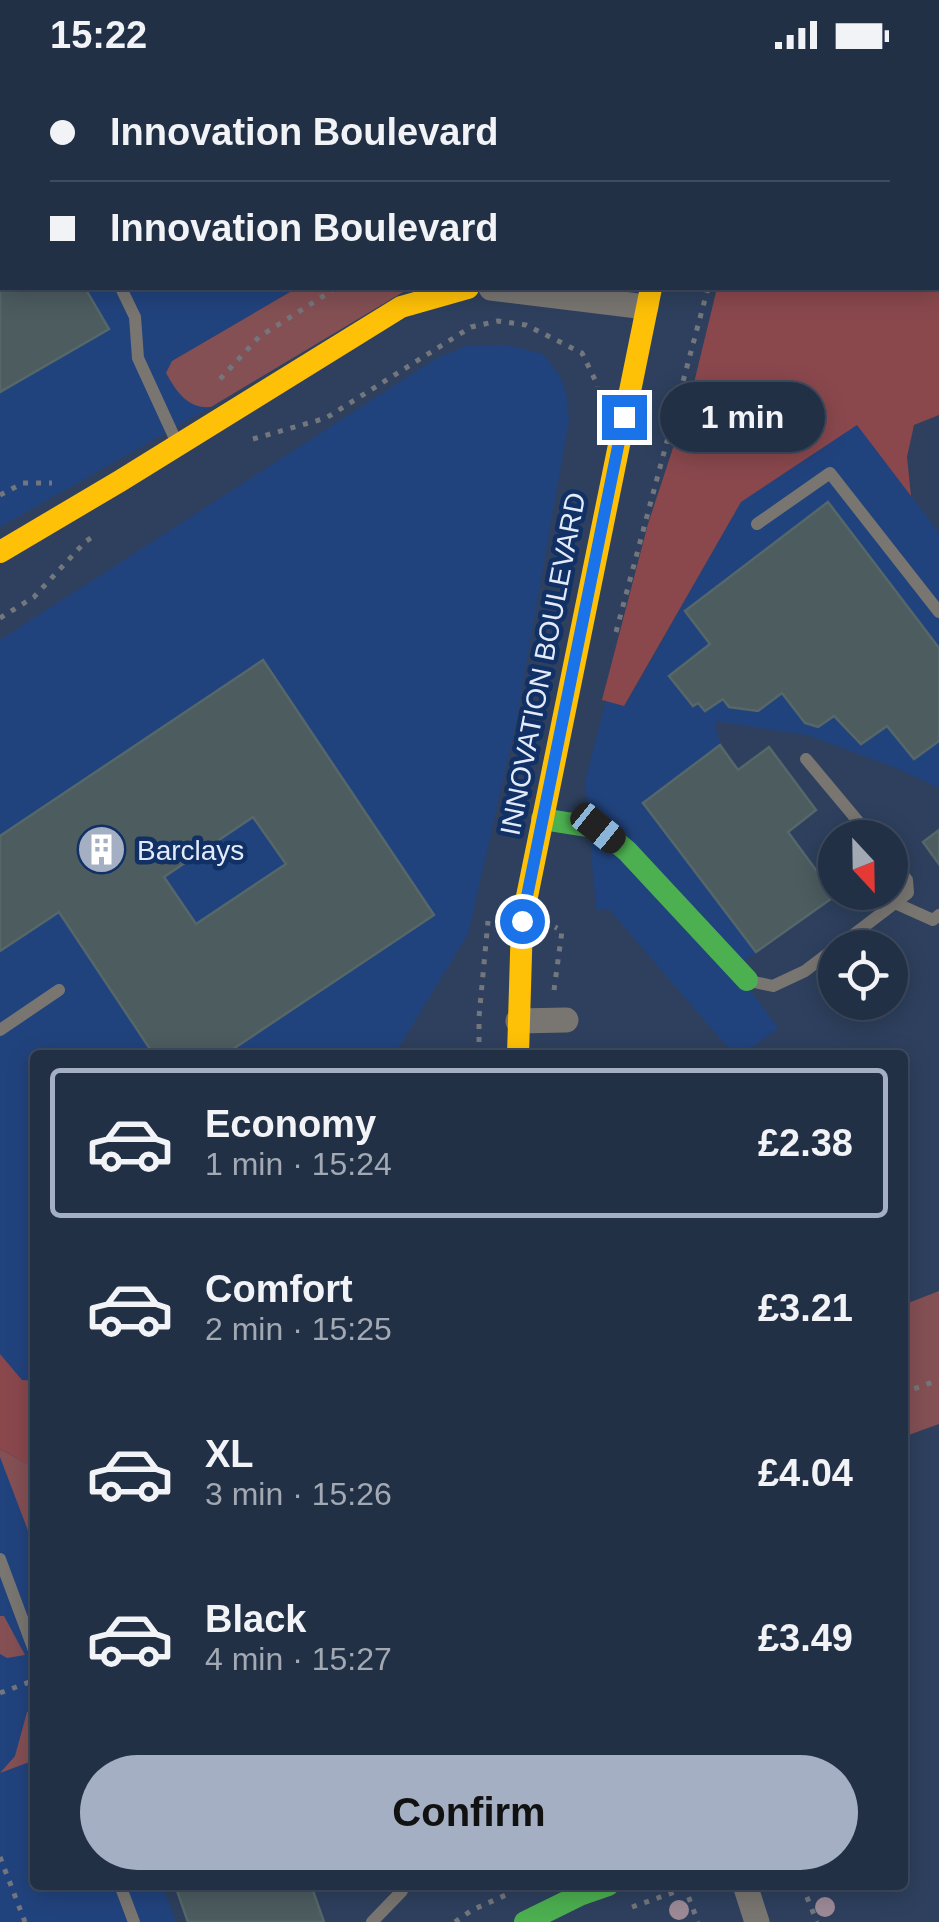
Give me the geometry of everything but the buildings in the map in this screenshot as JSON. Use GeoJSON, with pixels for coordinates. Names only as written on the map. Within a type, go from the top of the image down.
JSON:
{"type":"FeatureCollection","features":[{"type":"Feature","properties":{"kind":"street"},"geometry":{"type":"LineString","coordinates":[[0,552],[402,307],[461,290]]}},
{"type":"Feature","properties":{"kind":"street"},"geometry":{"type":"LineString","coordinates":[[561,291],[648,297]]}},
{"type":"Feature","properties":{"kind":"street","name":"INNOVATION BOULEVARD"},"geometry":{"type":"LineString","coordinates":[[518,1050],[522,921],[648,297]]}},
{"type":"Feature","properties":{"kind":"street"},"geometry":{"type":"LineString","coordinates":[[542,820],[598,828],[627,851],[748,980]]}},
{"type":"Feature","properties":{"kind":"street"},"geometry":{"type":"LineString","coordinates":[[518,1022],[559,1020]]}},
{"type":"Feature","properties":{"kind":"street"},"geometry":{"type":"LineString","coordinates":[[524,1922],[594,1890]]}},
{"type":"Feature","properties":{"kind":"street"},"geometry":{"type":"LineString","coordinates":[[746,1890],[758,1922]]}},
{"type":"Feature","properties":{"kind":"lane"},"geometry":{"type":"LineString","coordinates":[[122,290],[136,316],[138,358],[177,444]]}},
{"type":"Feature","properties":{"kind":"lane"},"geometry":{"type":"LineString","coordinates":[[757,524],[830,472],[939,612]]}},
{"type":"Feature","properties":{"kind":"lane"},"geometry":{"type":"LineString","coordinates":[[806,758],[857,820]]}},
{"type":"Feature","properties":{"kind":"lane"},"geometry":{"type":"LineString","coordinates":[[908,909],[933,920],[939,915]]}},
{"type":"Feature","properties":{"kind":"lane"},"geometry":{"type":"LineString","coordinates":[[859,930],[886,910]]}},
{"type":"Feature","properties":{"kind":"lane"},"geometry":{"type":"LineString","coordinates":[[748,980],[773,986],[818,961]]}},
{"type":"Feature","properties":{"kind":"lane"},"geometry":{"type":"LineString","coordinates":[[0,1030],[59,990]]}},
{"type":"Feature","properties":{"kind":"lane"},"geometry":{"type":"LineString","coordinates":[[0,1560],[30,1640]]}},
{"type":"Feature","properties":{"kind":"lane"},"geometry":{"type":"LineString","coordinates":[[122,1890],[134,1922]]}},
{"type":"Feature","properties":{"kind":"lane"},"geometry":{"type":"LineString","coordinates":[[372,1922],[402,1891]]}},
{"type":"Feature","properties":{"kind":"path"},"geometry":{"type":"LineString","coordinates":[[219,381],[258,338],[333,290]]}},
{"type":"Feature","properties":{"kind":"path"},"geometry":{"type":"LineString","coordinates":[[613,642],[707,290]]}},
{"type":"Feature","properties":{"kind":"path"},"geometry":{"type":"LineString","coordinates":[[250,439],[326,418],[471,327],[498,321],[526,324],[582,353],[597,384],[595,402]]}},
{"type":"Feature","properties":{"kind":"path"},"geometry":{"type":"LineString","coordinates":[[0,618],[34,597],[97,534]]}},
{"type":"Feature","properties":{"kind":"path"},"geometry":{"type":"LineString","coordinates":[[557,912],[554,928],[562,932],[554,991],[559,1020]]}},
{"type":"Feature","properties":{"kind":"path"},"geometry":{"type":"LineString","coordinates":[[479,1050],[478,1017],[488,918],[494,919]]}},
{"type":"Feature","properties":{"kind":"path"},"geometry":{"type":"LineString","coordinates":[[908,1391],[939,1380]]}},
{"type":"Feature","properties":{"kind":"path"},"geometry":{"type":"LineString","coordinates":[[0,1693],[30,1682]]}},
{"type":"Feature","properties":{"kind":"path"},"geometry":{"type":"LineString","coordinates":[[0,1857],[25,1922]]}},
{"type":"Feature","properties":{"kind":"path"},"geometry":{"type":"LineString","coordinates":[[620,1911],[677,1890]]}},
{"type":"Feature","properties":{"kind":"path"},"geometry":{"type":"LineString","coordinates":[[686,1890],[698,1922]]}},
{"type":"Feature","properties":{"kind":"path"},"geometry":{"type":"LineString","coordinates":[[804,1890],[816,1922]]}},
{"type":"Feature","properties":{"kind":"path"},"geometry":{"type":"LineString","coordinates":[[455,1922],[513,1891]]}},
{"type":"Feature","properties":{"kind":"shaded area"},"geometry":{"type":"Polygon","coordinates":[[[0,290],[294,290],[172,361],[211,407],[0,527],[0,290]]]}},
{"type":"Feature","properties":{"kind":"shaded area"},"geometry":{"type":"Polygon","coordinates":[[[294,290],[407,290],[211,407],[195,405],[179,393],[166,373],[172,361],[294,290]]]}},
{"type":"Feature","properties":{"kind":"shaded area"},"geometry":{"type":"Polygon","coordinates":[[[717,290],[939,290],[939,415],[914,425],[907,457],[911,496],[857,425],[741,502],[624,706],[602,700],[648,524],[693,387],[717,290]]]}},
{"type":"Feature","properties":{"kind":"shaded area","name":"Barclays"},"geometry":{"type":"Polygon","coordinates":[[[507,345],[543,354],[559,374],[566,392],[569,420],[516,723],[468,934],[397,1050],[30,1050],[30,1890],[164,1890],[176,1922],[0,1922],[0,640],[437,358],[466,346],[507,345]]]}},
{"type":"Feature","properties":{"kind":"shaded area"},"geometry":{"type":"Polygon","coordinates":[[[857,424],[939,533],[939,788],[807,735],[715,721],[720,745],[738,769],[769,747],[816,810],[789,832],[818,872],[818,908],[734,968],[778,1028],[749,1050],[730,1050],[610,910],[596,909],[585,781],[606,701],[625,706],[741,502],[857,424]]]}},
{"type":"Feature","properties":{"kind":"shaded area"},"geometry":{"type":"Polygon","coordinates":[[[939,1291],[939,1424],[908,1435],[908,1303],[939,1291]]]}},
{"type":"Feature","properties":{"kind":"shaded area"},"geometry":{"type":"Polygon","coordinates":[[[0,1354],[22,1380],[30,1381],[30,1465],[0,1449],[0,1354]]]}},
{"type":"Feature","properties":{"kind":"shaded area"},"geometry":{"type":"Polygon","coordinates":[[[0,1449],[30,1465],[30,1536],[0,1449]]]}},
{"type":"Feature","properties":{"kind":"shaded area"},"geometry":{"type":"Polygon","coordinates":[[[0,1616],[4,1616],[25,1655],[7,1658],[0,1654],[0,1616]]]}},
{"type":"Feature","properties":{"kind":"shaded area"},"geometry":{"type":"Polygon","coordinates":[[[30,1710],[30,1762],[0,1773],[15,1756],[30,1710]]]}},
{"type":"Feature","properties":{"kind":"traffic: fast"},"geometry":{"type":"LineString","coordinates":[[542,819],[599,828],[627,851],[747,980]]}},
{"type":"Feature","properties":{"kind":"traffic: fast"},"geometry":{"type":"LineString","coordinates":[[525,1922],[594,1890]]}},
{"type":"Feature","properties":{"kind":"traffic: slow"},"geometry":{"type":"LineString","coordinates":[[0,552],[401,307],[461,290]]}},
{"type":"Feature","properties":{"kind":"traffic: slow"},"geometry":{"type":"LineString","coordinates":[[518,1050],[522,921],[651,290]]}},
{"type":"Feature","properties":{"kind":"place","name":"Barclays"},"geometry":{"type":"Point","coordinates":[102,850]}},
{"type":"Feature","properties":{"kind":"route"},"geometry":{"type":"LineString","coordinates":[[522,921],[624,417]]}}]}
